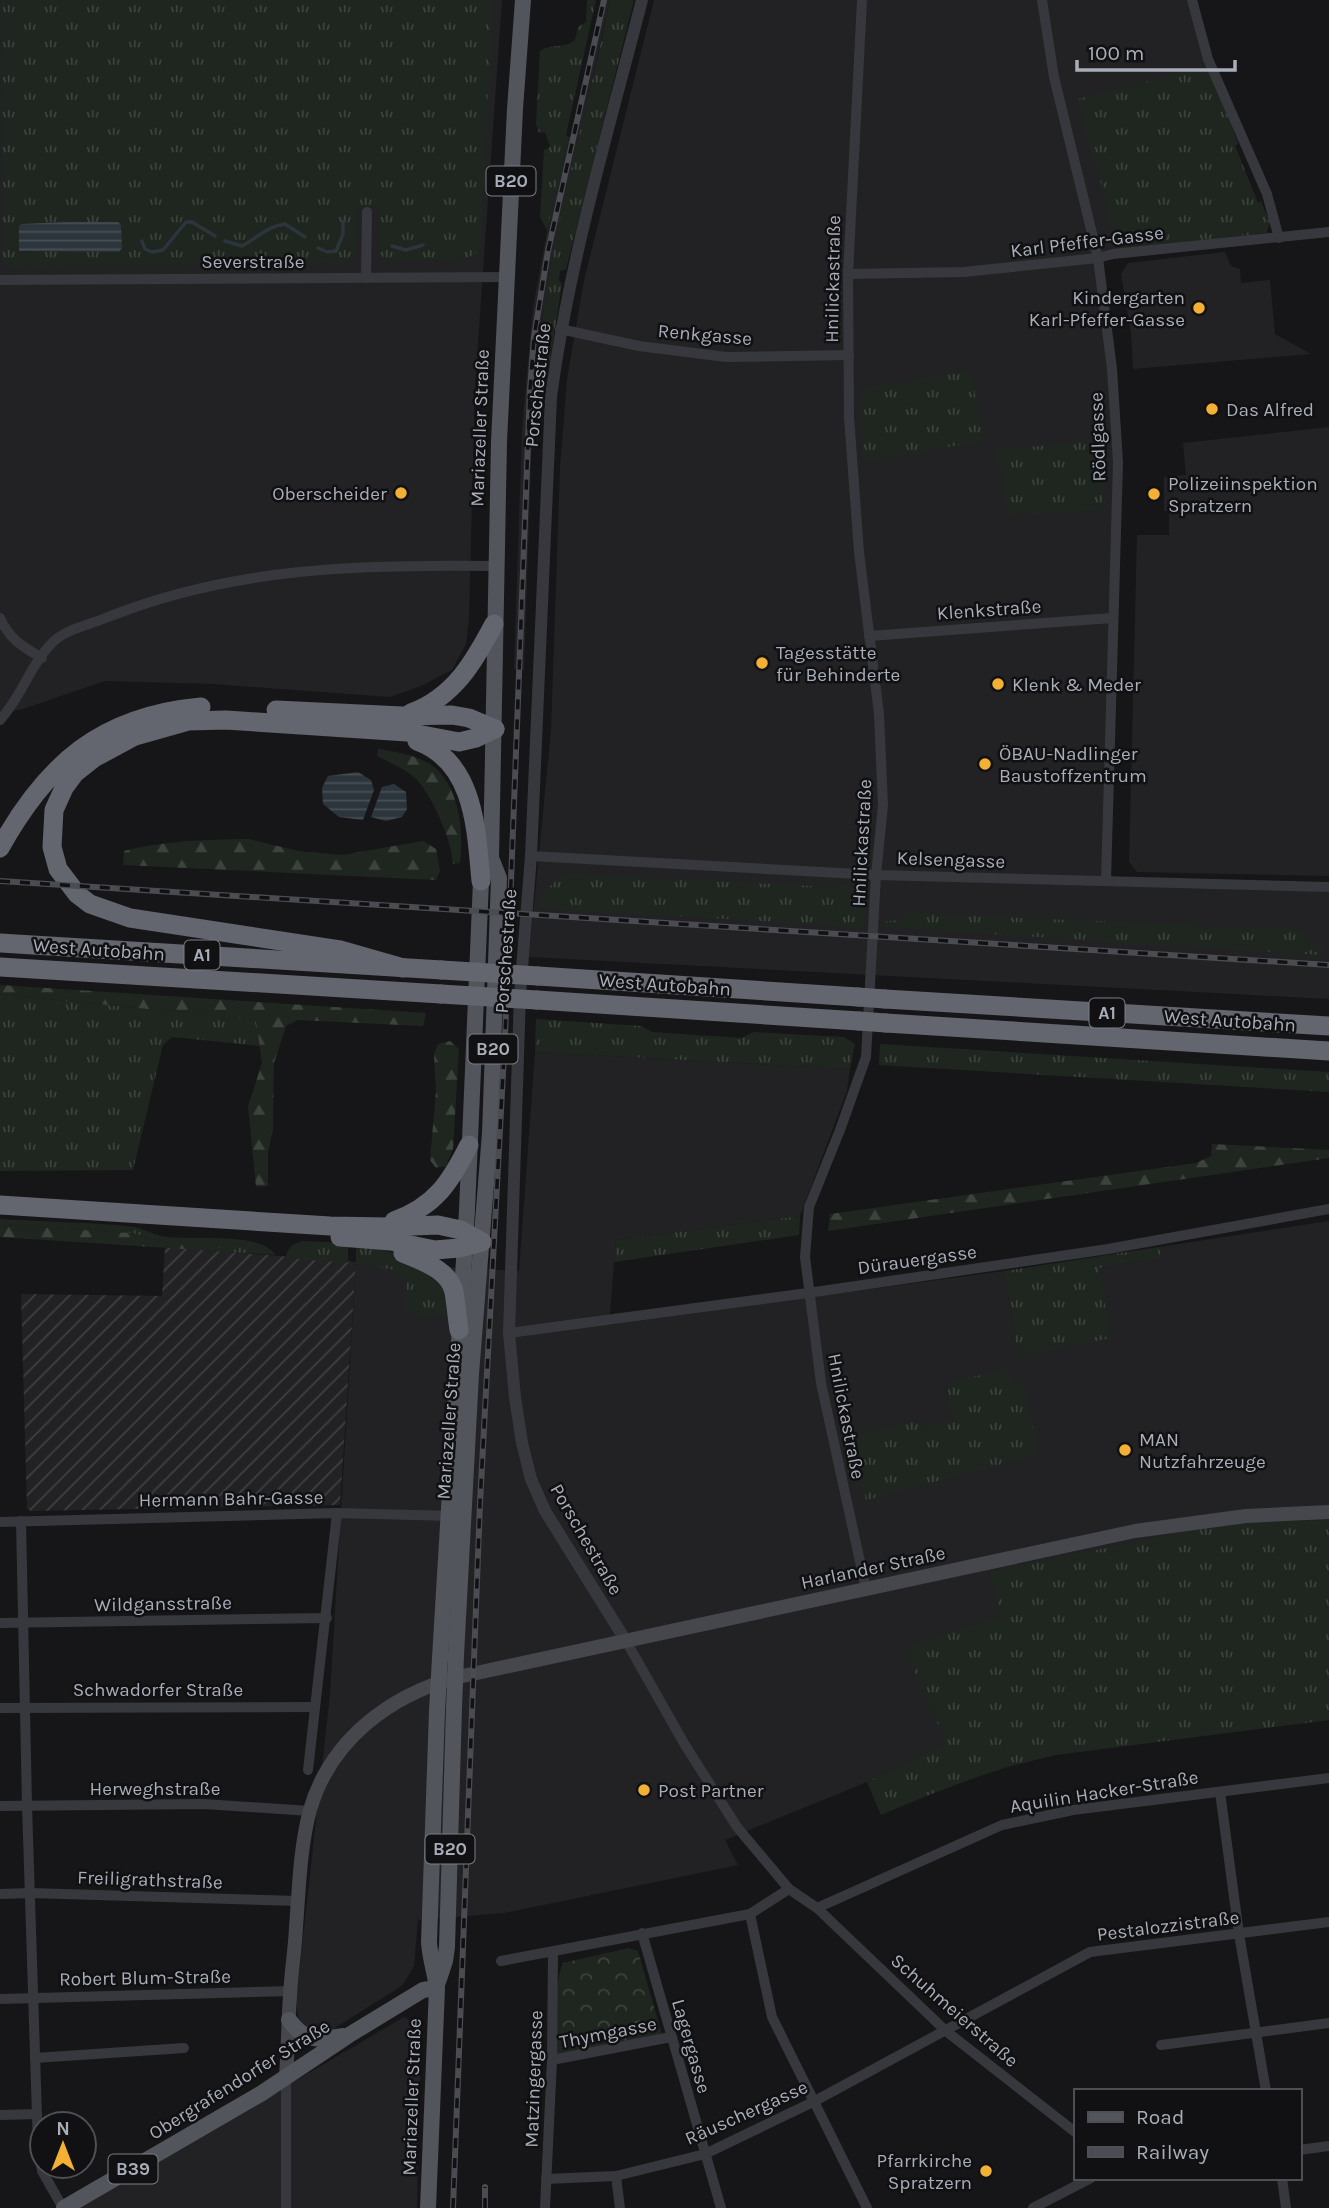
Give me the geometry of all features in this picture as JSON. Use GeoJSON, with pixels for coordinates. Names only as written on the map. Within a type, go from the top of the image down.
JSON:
{"type":"FeatureCollection","features":[{"type":"Feature","properties":{"kind":"highway"},"geometry":{"type":"LineString","coordinates":[[402,716],[428,707],[453,688],[473,663],[494,624]]}},
{"type":"Feature","properties":{"kind":"highway"},"geometry":{"type":"LineString","coordinates":[[0,848],[27,804],[52,773],[76,751],[132,721],[172,710],[206,707],[402,716],[452,715],[469,718],[495,729]]}},
{"type":"Feature","properties":{"kind":"highway"},"geometry":{"type":"LineString","coordinates":[[403,968],[340,950],[130,918],[107,912],[90,904],[67,883],[58,869],[52,847],[54,810],[64,788],[75,773],[93,758],[135,736],[188,721],[226,720],[407,732],[459,742],[495,729]]}},
{"type":"Feature","properties":{"kind":"highway"},"geometry":{"type":"LineString","coordinates":[[383,731],[421,742],[439,752],[453,766],[470,801],[476,826],[481,881]]}},
{"type":"Feature","properties":{"kind":"highway","name":"West Autobahn"},"geometry":{"type":"LineString","coordinates":[[0,943],[1329,1027]]}},
{"type":"Feature","properties":{"kind":"highway","name":"West Autobahn"},"geometry":{"type":"LineString","coordinates":[[0,967],[1329,1051]]}},
{"type":"Feature","properties":{"kind":"highway"},"geometry":{"type":"LineString","coordinates":[[375,1234],[432,1201],[456,1171],[469,1145]]}},
{"type":"Feature","properties":{"kind":"highway"},"geometry":{"type":"LineString","coordinates":[[0,1205],[375,1234],[441,1272],[449,1280],[455,1294],[454,1307],[459,1330]]}},
{"type":"Feature","properties":{"kind":"highway"},"geometry":{"type":"LineString","coordinates":[[0,1216],[375,1234],[438,1225],[461,1230],[471,1241]]}},
{"type":"Feature","properties":{"kind":"main road","name":"Mariazeller Straße"},"geometry":{"type":"LineString","coordinates":[[428,2208],[437,1988],[436,1974],[430,1961],[429,1942],[439,1658],[455,1516],[471,1241],[469,1145],[481,881],[491,858],[496,566],[515,109],[523,0]]}},
{"type":"Feature","properties":{"kind":"main road","name":"Mariazeller Straße"},"geometry":{"type":"LineString","coordinates":[[437,1988],[447,1947],[456,1655],[455,1516],[459,1330],[490,1133],[499,878],[491,858]]}},
{"type":"Feature","properties":{"kind":"main road","name":"Harlander Straße"},"geometry":{"type":"LineString","coordinates":[[286,2076],[298,1901],[310,1811],[331,1765],[362,1726],[389,1706],[429,1686],[756,1611],[1157,1527],[1246,1516],[1329,1512]]}},
{"type":"Feature","properties":{"kind":"main road","name":"Obergrafendorfer Straße"},"geometry":{"type":"LineString","coordinates":[[64,2208],[201,2130],[423,1990],[437,1988]]}},
{"type":"Feature","properties":{"kind":"main road"},"geometry":{"type":"LineString","coordinates":[[289,2020],[299,2034],[307,2037],[349,2035]]}},
{"type":"Feature","properties":{"kind":"street","name":"Porschestraße"},"geometry":{"type":"LineString","coordinates":[[642,0],[577,253],[560,329],[551,397],[531,856],[520,994],[509,1333],[514,1397],[531,1479],[550,1520],[737,1827],[789,1889],[817,1908]]}},
{"type":"Feature","properties":{"kind":"street","name":"Hnilickastraße"},"geometry":{"type":"LineString","coordinates":[[862,0],[848,274],[852,480],[879,714],[882,823],[876,875],[866,1057],[841,1130],[809,1207],[805,1257],[821,1383],[866,1590]]}},
{"type":"Feature","properties":{"kind":"street","name":"Rödlgasse"},"geometry":{"type":"LineString","coordinates":[[1042,0],[1054,77],[1098,258],[1112,369],[1118,462],[1106,881]]}},
{"type":"Feature","properties":{"kind":"street"},"geometry":{"type":"LineString","coordinates":[[1192,0],[1209,59],[1267,194],[1279,238]]}},
{"type":"Feature","properties":{"kind":"street"},"geometry":{"type":"LineString","coordinates":[[366,278],[367,212]]}},
{"type":"Feature","properties":{"kind":"street","name":"Karl Pfeffer-Gasse"},"geometry":{"type":"LineString","coordinates":[[848,274],[964,272],[1329,232]]}},
{"type":"Feature","properties":{"kind":"street","name":"Severstraße"},"geometry":{"type":"LineString","coordinates":[[0,280],[507,277]]}},
{"type":"Feature","properties":{"kind":"street","name":"Renkgasse"},"geometry":{"type":"LineString","coordinates":[[560,329],[639,346],[726,357],[849,355]]}},
{"type":"Feature","properties":{"kind":"street"},"geometry":{"type":"LineString","coordinates":[[0,720],[53,642],[148,601],[257,576],[356,566],[496,566]]}},
{"type":"Feature","properties":{"kind":"street"},"geometry":{"type":"LineString","coordinates":[[0,618],[5,630],[16,643],[42,658]]}},
{"type":"Feature","properties":{"kind":"street","name":"Klenkstraße"},"geometry":{"type":"LineString","coordinates":[[869,636],[1112,618]]}},
{"type":"Feature","properties":{"kind":"street","name":"Kelsengasse"},"geometry":{"type":"LineString","coordinates":[[531,856],[876,875],[1329,887]]}},
{"type":"Feature","properties":{"kind":"street","name":"Dürauergasse"},"geometry":{"type":"LineString","coordinates":[[509,1333],[1108,1249],[1329,1209]]}},
{"type":"Feature","properties":{"kind":"street"},"geometry":{"type":"LineString","coordinates":[[309,1770],[337,1513]]}},
{"type":"Feature","properties":{"kind":"street","name":"Hermann Bahr-Gasse"},"geometry":{"type":"LineString","coordinates":[[0,1522],[337,1513],[455,1516]]}},
{"type":"Feature","properties":{"kind":"street"},"geometry":{"type":"LineString","coordinates":[[21,1521],[37,2110]]}},
{"type":"Feature","properties":{"kind":"street","name":"Wildgansstraße"},"geometry":{"type":"LineString","coordinates":[[0,1623],[327,1618]]}},
{"type":"Feature","properties":{"kind":"street","name":"Schwadorfer Straße"},"geometry":{"type":"LineString","coordinates":[[0,1708],[315,1707]]}},
{"type":"Feature","properties":{"kind":"street","name":"Aquilin Hacker-Straße"},"geometry":{"type":"LineString","coordinates":[[817,1908],[1002,1825],[1073,1810],[1329,1778]]}},
{"type":"Feature","properties":{"kind":"street"},"geometry":{"type":"LineString","coordinates":[[1220,1792],[1239,1934],[1266,2089]]}},
{"type":"Feature","properties":{"kind":"street","name":"Herweghstraße"},"geometry":{"type":"LineString","coordinates":[[0,1806],[204,1804],[310,1811]]}},
{"type":"Feature","properties":{"kind":"street"},"geometry":{"type":"LineString","coordinates":[[501,1961],[750,1914],[789,1889]]}},
{"type":"Feature","properties":{"kind":"street","name":"Freiligrathstraße"},"geometry":{"type":"LineString","coordinates":[[0,1894],[298,1901]]}},
{"type":"Feature","properties":{"kind":"street","name":"Schuhmeierstraße"},"geometry":{"type":"LineString","coordinates":[[817,1908],[946,2031],[1074,2131]]}},
{"type":"Feature","properties":{"kind":"street"},"geometry":{"type":"LineString","coordinates":[[750,1914],[772,2017],[867,2208]]}},
{"type":"Feature","properties":{"kind":"street","name":"Pestalozzistraße"},"geometry":{"type":"LineString","coordinates":[[946,2031],[1090,1952],[1329,1922]]}},
{"type":"Feature","properties":{"kind":"street","name":"Lagergasse"},"geometry":{"type":"LineString","coordinates":[[642,1933],[721,2208]]}},
{"type":"Feature","properties":{"kind":"street","name":"Matzingergasse"},"geometry":{"type":"LineString","coordinates":[[545,2208],[552,2060],[553,1952]]}},
{"type":"Feature","properties":{"kind":"street","name":"Robert Blum-Straße"},"geometry":{"type":"LineString","coordinates":[[0,1999],[290,1992]]}},
{"type":"Feature","properties":{"kind":"street"},"geometry":{"type":"LineString","coordinates":[[1161,2045],[1329,2023]]}},
{"type":"Feature","properties":{"kind":"street","name":"Räuschergasse"},"geometry":{"type":"LineString","coordinates":[[546,2179],[616,2176],[705,2154],[813,2102],[946,2031]]}},
{"type":"Feature","properties":{"kind":"street","name":"Thymgasse"},"geometry":{"type":"LineString","coordinates":[[552,2060],[671,2037]]}},
{"type":"Feature","properties":{"kind":"street"},"geometry":{"type":"LineString","coordinates":[[35,2057],[184,2048]]}},
{"type":"Feature","properties":{"kind":"street"},"geometry":{"type":"LineString","coordinates":[[286,2076],[286,2208]]}},
{"type":"Feature","properties":{"kind":"street"},"geometry":{"type":"LineString","coordinates":[[0,2115],[28,2114]]}},
{"type":"Feature","properties":{"kind":"street"},"geometry":{"type":"LineString","coordinates":[[1301,2150],[1329,2146]]}},
{"type":"Feature","properties":{"kind":"street"},"geometry":{"type":"LineString","coordinates":[[616,2176],[620,2208]]}},
{"type":"Feature","properties":{"kind":"street"},"geometry":{"type":"LineString","coordinates":[[47,2180],[64,2208]]}},
{"type":"Feature","properties":{"kind":"street"},"geometry":{"type":"LineString","coordinates":[[1033,2208],[1087,2180]]}},
{"type":"Feature","properties":{"kind":"street"},"geometry":{"type":"LineString","coordinates":[[1282,2180],[1286,2208]]}},
{"type":"Feature","properties":{"kind":"shaded area"},"geometry":{"type":"Polygon","coordinates":[[[0,0],[502,0],[475,386],[469,618],[466,644],[452,670],[421,686],[390,697],[213,684],[105,681],[23,709],[0,713],[0,0]]]}},
{"type":"Feature","properties":{"kind":"shaded area"},"geometry":{"type":"Polygon","coordinates":[[[602,0],[610,0],[554,250],[543,314],[532,430],[524,670],[514,669],[522,429],[533,308],[552,204],[571,137],[602,0]]]}},
{"type":"Feature","properties":{"kind":"shaded area"},"geometry":{"type":"Polygon","coordinates":[[[654,0],[1189,0],[1208,66],[1238,143],[1235,146],[1258,203],[1261,201],[1270,223],[1096,256],[1109,366],[1116,462],[1103,880],[1329,892],[1329,999],[529,957],[551,730],[560,468],[567,379],[584,280],[654,0]]]}},
{"type":"Feature","properties":{"kind":"shaded area"},"geometry":{"type":"Polygon","coordinates":[[[118,222],[121,225],[122,248],[119,252],[19,251],[19,226],[22,224],[118,222]]]}},
{"type":"Feature","properties":{"kind":"shaded area","name":"Kindergarten Karl-Pfeffer-Gasse"},"geometry":{"type":"Polygon","coordinates":[[[1225,252],[1231,266],[1240,269],[1241,283],[1270,280],[1275,334],[1311,354],[1133,369],[1131,333],[1121,274],[1128,263],[1225,252]]]}},
{"type":"Feature","properties":{"kind":"shaded area"},"geometry":{"type":"Polygon","coordinates":[[[1329,427],[1329,876],[1137,872],[1129,862],[1137,535],[1169,535],[1169,511],[1164,511],[1164,477],[1186,475],[1183,443],[1329,427]]]}},
{"type":"Feature","properties":{"kind":"shaded area"},"geometry":{"type":"Polygon","coordinates":[[[358,772],[371,780],[374,790],[363,820],[339,817],[323,804],[322,788],[328,776],[358,772]]]}},
{"type":"Feature","properties":{"kind":"shaded area"},"geometry":{"type":"Polygon","coordinates":[[[394,784],[406,792],[407,809],[402,817],[386,821],[371,817],[382,787],[394,784]]]}},
{"type":"Feature","properties":{"kind":"shaded area"},"geometry":{"type":"Polygon","coordinates":[[[535,1052],[850,1069],[847,1091],[800,1216],[616,1240],[609,1325],[1004,1271],[1018,1355],[1099,1268],[1160,1258],[1159,1247],[1329,1221],[1329,1520],[1258,1521],[989,1573],[1003,1617],[946,1743],[867,1782],[725,1840],[738,1865],[504,1913],[418,1920],[414,1966],[403,1985],[330,2031],[311,2031],[299,2023],[296,2000],[330,1694],[356,1262],[519,1271],[535,1052]]]}},
{"type":"Feature","properties":{"kind":"shaded area"},"geometry":{"type":"Polygon","coordinates":[[[165,1247],[356,1262],[340,1505],[27,1509],[21,1294],[162,1296],[165,1247]]]}},
{"type":"Feature","properties":{"kind":"shaded area"},"geometry":{"type":"Polygon","coordinates":[[[404,2017],[421,2027],[417,2208],[78,2208],[404,2017]]]}},
{"type":"Feature","properties":{"kind":"green space"},"geometry":{"type":"Polygon","coordinates":[[[1,0],[492,0],[479,249],[465,258],[393,261],[380,255],[379,206],[357,206],[356,256],[346,262],[5,267],[1,0]]]}},
{"type":"Feature","properties":{"kind":"green space"},"geometry":{"type":"Polygon","coordinates":[[[587,0],[596,0],[566,135],[569,137],[547,230],[540,217],[544,150],[550,147],[545,132],[539,133],[536,124],[540,51],[575,40],[578,27],[586,22],[587,0]]]}},
{"type":"Feature","properties":{"kind":"green space"},"geometry":{"type":"Polygon","coordinates":[[[610,0],[634,0],[566,269],[560,271],[559,280],[562,284],[549,366],[538,364],[558,227],[610,0]]]}},
{"type":"Feature","properties":{"kind":"green space"},"geometry":{"type":"Polygon","coordinates":[[[1208,66],[1238,143],[1235,146],[1258,203],[1261,201],[1270,223],[1266,233],[1119,249],[1078,99],[1208,66]]]}},
{"type":"Feature","properties":{"kind":"green space"},"geometry":{"type":"Polygon","coordinates":[[[971,371],[983,441],[863,461],[861,389],[971,371]]]}},
{"type":"Feature","properties":{"kind":"green space"},"geometry":{"type":"Polygon","coordinates":[[[1101,440],[1103,509],[1009,515],[997,450],[1101,440]]]}},
{"type":"Feature","properties":{"kind":"green space"},"geometry":{"type":"Polygon","coordinates":[[[378,749],[421,760],[443,776],[455,799],[458,812],[460,863],[453,864],[440,818],[421,785],[406,771],[377,756],[378,749]]]}},
{"type":"Feature","properties":{"kind":"green space"},"geometry":{"type":"Polygon","coordinates":[[[249,839],[298,851],[342,855],[423,841],[436,849],[440,871],[436,880],[123,865],[124,851],[139,847],[186,841],[249,839]]]}},
{"type":"Feature","properties":{"kind":"green space"},"geometry":{"type":"Polygon","coordinates":[[[570,874],[852,888],[864,894],[864,927],[541,908],[541,895],[558,879],[570,874]]]}},
{"type":"Feature","properties":{"kind":"green space"},"geometry":{"type":"Polygon","coordinates":[[[906,913],[1302,930],[1312,945],[1322,946],[1322,955],[884,927],[884,922],[898,920],[906,913]]]}},
{"type":"Feature","properties":{"kind":"green space"},"geometry":{"type":"Polygon","coordinates":[[[0,985],[426,1013],[423,1026],[298,1020],[286,1026],[274,1063],[273,1129],[268,1152],[268,1186],[256,1187],[248,1106],[262,1063],[256,1020],[0,994],[0,985]]]}},
{"type":"Feature","properties":{"kind":"green space"},"geometry":{"type":"Polygon","coordinates":[[[0,994],[256,1020],[260,1046],[172,1037],[163,1045],[133,1170],[0,1171],[0,994]]]}},
{"type":"Feature","properties":{"kind":"green space"},"geometry":{"type":"Polygon","coordinates":[[[536,1019],[641,1026],[652,1032],[741,1038],[754,1032],[844,1037],[855,1044],[850,1069],[535,1052],[536,1019]]]}},
{"type":"Feature","properties":{"kind":"green space"},"geometry":{"type":"Polygon","coordinates":[[[450,1041],[459,1049],[453,1149],[446,1166],[436,1168],[430,1160],[436,1091],[434,1054],[438,1044],[450,1041]]]}},
{"type":"Feature","properties":{"kind":"green space"},"geometry":{"type":"Polygon","coordinates":[[[880,1044],[1329,1072],[1329,1092],[879,1065],[880,1044]]]}},
{"type":"Feature","properties":{"kind":"green space"},"geometry":{"type":"Polygon","coordinates":[[[1212,1144],[1329,1150],[1329,1158],[828,1231],[830,1214],[1196,1163],[1211,1156],[1212,1144]]]}},
{"type":"Feature","properties":{"kind":"green space"},"geometry":{"type":"Polygon","coordinates":[[[800,1216],[799,1235],[614,1262],[616,1240],[800,1216]]]}},
{"type":"Feature","properties":{"kind":"green space"},"geometry":{"type":"Polygon","coordinates":[[[0,1219],[118,1225],[173,1238],[222,1238],[255,1242],[267,1247],[275,1255],[214,1251],[220,1247],[157,1240],[132,1233],[0,1225],[0,1219]]]}},
{"type":"Feature","properties":{"kind":"green space"},"geometry":{"type":"Polygon","coordinates":[[[0,1225],[132,1233],[157,1240],[214,1242],[220,1247],[214,1251],[0,1237],[0,1225]]]}},
{"type":"Feature","properties":{"kind":"green space"},"geometry":{"type":"Polygon","coordinates":[[[303,1241],[348,1243],[348,1263],[286,1258],[291,1246],[303,1241]]]}},
{"type":"Feature","properties":{"kind":"green space"},"geometry":{"type":"Polygon","coordinates":[[[356,1244],[388,1251],[437,1273],[447,1294],[446,1316],[407,1314],[407,1281],[391,1269],[356,1264],[356,1244]]]}},
{"type":"Feature","properties":{"kind":"green space"},"geometry":{"type":"Polygon","coordinates":[[[1159,1247],[1161,1258],[1099,1268],[1111,1338],[1018,1356],[1004,1271],[1159,1247]]]}},
{"type":"Feature","properties":{"kind":"green space"},"geometry":{"type":"Polygon","coordinates":[[[1007,1369],[1011,1385],[1022,1382],[1039,1454],[866,1500],[852,1437],[920,1420],[922,1428],[955,1420],[946,1383],[1007,1369]]]}},
{"type":"Feature","properties":{"kind":"green space"},"geometry":{"type":"Polygon","coordinates":[[[1329,1520],[1329,1720],[1056,1755],[967,1780],[881,1815],[867,1782],[946,1743],[904,1647],[1002,1617],[989,1572],[1200,1529],[1258,1521],[1329,1520]]]}},
{"type":"Feature","properties":{"kind":"green space"},"geometry":{"type":"Polygon","coordinates":[[[629,1948],[638,1951],[662,2035],[558,2054],[557,1995],[563,1963],[629,1948]]]}},
{"type":"Feature","properties":{"kind":"waterway"},"geometry":{"type":"LineString","coordinates":[[318,248],[327,252],[336,251],[343,234],[343,221]]}},
{"type":"Feature","properties":{"kind":"waterway"},"geometry":{"type":"LineString","coordinates":[[142,241],[145,249],[152,252],[163,250],[186,222],[192,222],[215,236]]}},
{"type":"Feature","properties":{"kind":"waterway"},"geometry":{"type":"LineString","coordinates":[[225,241],[242,246],[268,230],[285,224],[305,237]]}},
{"type":"Feature","properties":{"kind":"waterway"},"geometry":{"type":"LineString","coordinates":[[392,246],[406,250],[423,245]]}},
{"type":"Feature","properties":{"kind":"railway"},"geometry":{"type":"LineString","coordinates":[[453,2208],[480,1503],[505,1036],[530,390],[534,337],[548,251],[604,0]]}},
{"type":"Feature","properties":{"kind":"railway"},"geometry":{"type":"LineString","coordinates":[[0,881],[1329,965]]}},
{"type":"Feature","properties":{"kind":"railway"},"geometry":{"type":"LineString","coordinates":[[485,2187],[485,2208]]}},
{"type":"Feature","properties":{"kind":"place","name":"Kindergarten Karl-Pfeffer-Gasse"},"geometry":{"type":"Point","coordinates":[1199,308]}},
{"type":"Feature","properties":{"kind":"place","name":"Das Alfred"},"geometry":{"type":"Point","coordinates":[1212,409]}},
{"type":"Feature","properties":{"kind":"place","name":"Oberscheider"},"geometry":{"type":"Point","coordinates":[401,493]}},
{"type":"Feature","properties":{"kind":"place","name":"Polizeiinspektion Spratzern"},"geometry":{"type":"Point","coordinates":[1154,494]}},
{"type":"Feature","properties":{"kind":"place","name":"Tagesstätte für Behinderte"},"geometry":{"type":"Point","coordinates":[762,663]}},
{"type":"Feature","properties":{"kind":"place","name":"Klenk & Meder"},"geometry":{"type":"Point","coordinates":[998,684]}},
{"type":"Feature","properties":{"kind":"place","name":"ÖBAU-Nadlinger Baustoffzentrum"},"geometry":{"type":"Point","coordinates":[985,764]}},
{"type":"Feature","properties":{"kind":"place","name":"MAN Nutzfahrzeuge"},"geometry":{"type":"Point","coordinates":[1125,1450]}},
{"type":"Feature","properties":{"kind":"place","name":"Post Partner"},"geometry":{"type":"Point","coordinates":[644,1790]}},
{"type":"Feature","properties":{"kind":"place","name":"Pfarrkirche Spratzern"},"geometry":{"type":"Point","coordinates":[986,2171]}}]}
